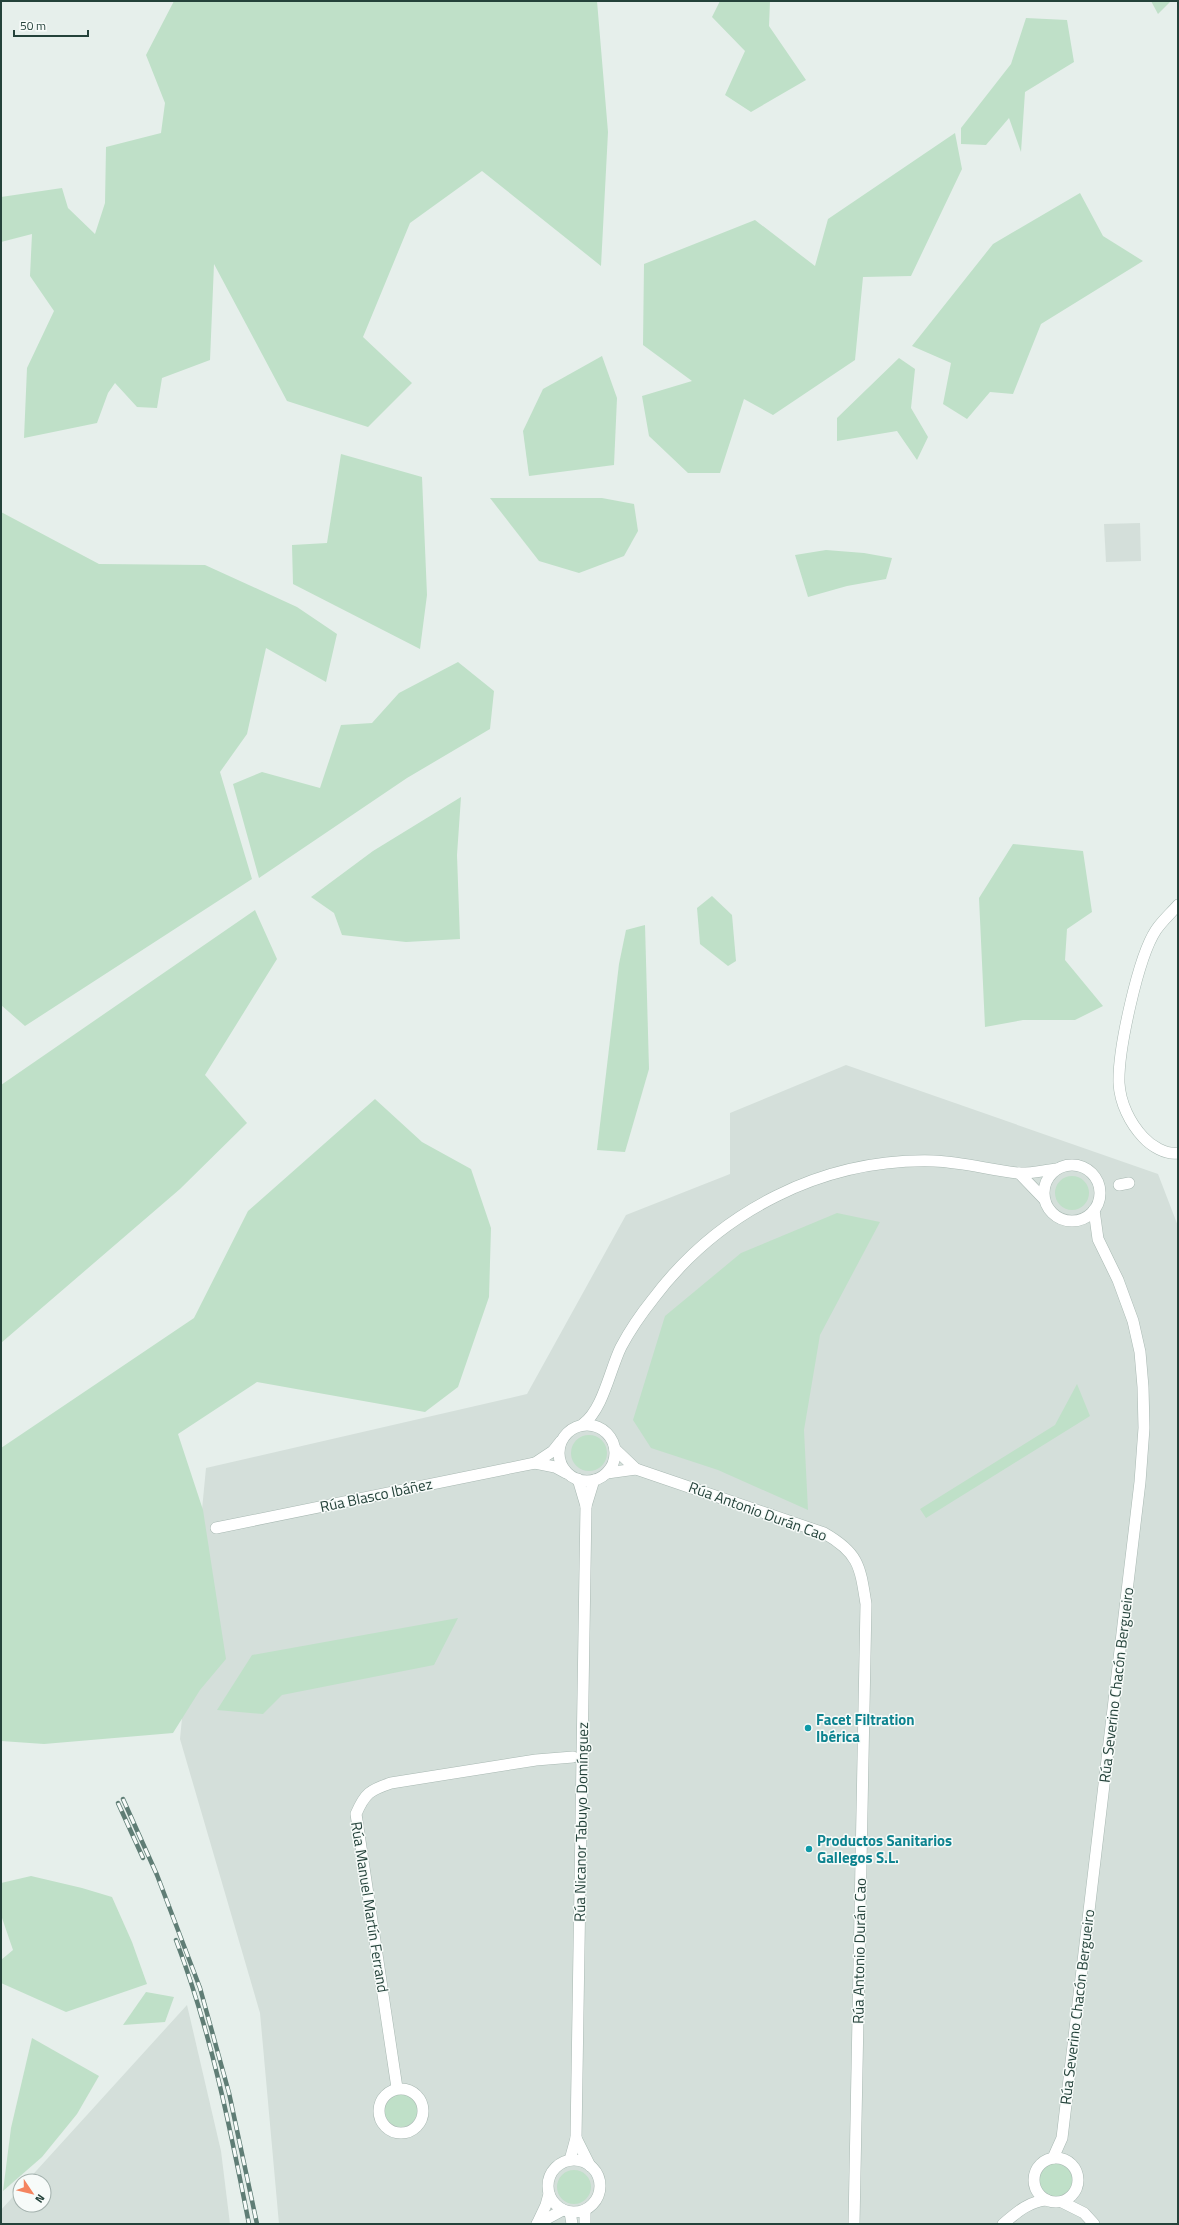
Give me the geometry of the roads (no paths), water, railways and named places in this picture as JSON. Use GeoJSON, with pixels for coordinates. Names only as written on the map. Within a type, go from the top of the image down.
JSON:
{"type":"FeatureCollection","features":[{"type":"Feature","properties":{"kind":"street"},"geometry":{"type":"LineString","coordinates":[[1178,905],[1156,930],[1140,962],[1122,1052],[1119,1083],[1124,1107],[1134,1128],[1147,1142],[1161,1150],[1178,1153]]}},
{"type":"Feature","properties":{"kind":"street"},"geometry":{"type":"LineString","coordinates":[[599,1405],[605,1430],[611,1438],[615,1449],[614,1461],[607,1473],[594,1480],[573,1477],[559,1459],[561,1441],[570,1430],[589,1420],[599,1405],[621,1348],[638,1319],[678,1268],[710,1238],[766,1200],[799,1185],[837,1173],[866,1166],[901,1162],[966,1163],[1019,1173],[1057,1169],[1071,1164],[1085,1168],[1091,1172],[1100,1191],[1098,1202],[1094,1210],[1081,1219],[1072,1221],[1058,1217],[1048,1208],[1044,1199],[1019,1173]]}},
{"type":"Feature","properties":{"kind":"street"},"geometry":{"type":"LineString","coordinates":[[1044,1199],[1046,1182],[1057,1169]]}},
{"type":"Feature","properties":{"kind":"street","name":"Rúa Severino Chacón Bergueiro"},"geometry":{"type":"LineString","coordinates":[[1094,1210],[1098,1239]]}},
{"type":"Feature","properties":{"kind":"street","name":"Rúa Severino Chacón Bergueiro"},"geometry":{"type":"LineString","coordinates":[[1053,2158],[1062,2138],[1140,1482],[1144,1428],[1140,1352],[1133,1321],[1118,1280],[1098,1239],[1081,1219]]}},
{"type":"Feature","properties":{"kind":"street"},"geometry":{"type":"LineString","coordinates":[[583,1424],[595,1425],[605,1430]]}},
{"type":"Feature","properties":{"kind":"street","name":"Rúa Blasco Ibáñez"},"geometry":{"type":"LineString","coordinates":[[216,1528],[535,1462],[553,1451],[561,1441]]}},
{"type":"Feature","properties":{"kind":"street","name":"Rúa Antonio Durán Cao"},"geometry":{"type":"LineString","coordinates":[[615,1449],[636,1469],[824,1533],[850,1550],[861,1573],[866,1604],[854,2224]]}},
{"type":"Feature","properties":{"kind":"street","name":"Rúa Blasco Ibáñez"},"geometry":{"type":"LineString","coordinates":[[535,1462],[555,1467],[573,1477]]}},
{"type":"Feature","properties":{"kind":"street","name":"Rúa Antonio Durán Cao"},"geometry":{"type":"LineString","coordinates":[[607,1473],[636,1469]]}},
{"type":"Feature","properties":{"kind":"street","name":"Rúa Nicanor Tabuyo Domínguez"},"geometry":{"type":"LineString","coordinates":[[573,1477],[586,1506]]}},
{"type":"Feature","properties":{"kind":"street","name":"Rúa Nicanor Tabuyo Domínguez"},"geometry":{"type":"LineString","coordinates":[[570,2160],[576,2138],[586,1506],[594,1480]]}},
{"type":"Feature","properties":{"kind":"street","name":"Rúa Manuel Martín Ferrand"},"geometry":{"type":"LineString","coordinates":[[397,2088],[356,1814],[363,1799],[372,1790],[391,1783],[536,1760],[573,1756]]}},
{"type":"Feature","properties":{"kind":"street"},"geometry":{"type":"LineString","coordinates":[[397,2088],[414,2093],[422,2105],[421,2121],[413,2130],[407,2133],[395,2133],[388,2129],[378,2115],[378,2107],[384,2095],[397,2088]]}},
{"type":"Feature","properties":{"kind":"street","name":"Rúa Nicanor Tabuyo Domínguez"},"geometry":{"type":"LineString","coordinates":[[576,2138],[590,2166]]}},
{"type":"Feature","properties":{"kind":"street","name":"Rúa Severino Chacón Bergueiro"},"geometry":{"type":"LineString","coordinates":[[1062,2138],[1069,2162]]}},
{"type":"Feature","properties":{"kind":"street"},"geometry":{"type":"LineString","coordinates":[[1047,2200],[1037,2192],[1035,2185],[1036,2171],[1040,2165],[1053,2158],[1069,2162],[1074,2166],[1079,2178],[1075,2191],[1062,2202]]}},
{"type":"Feature","properties":{"kind":"street"},"geometry":{"type":"LineString","coordinates":[[570,2160],[584,2162],[590,2166],[598,2178],[600,2186],[596,2200],[585,2210],[567,2211],[537,2224],[546,2205],[549,2194],[549,2179],[552,2172],[562,2163],[570,2160]]}},
{"type":"Feature","properties":{"kind":"street"},"geometry":{"type":"LineString","coordinates":[[1023,2208],[1035,2185]]}},
{"type":"Feature","properties":{"kind":"street"},"geometry":{"type":"LineString","coordinates":[[1075,2191],[1084,2213],[1094,2224]]}},
{"type":"Feature","properties":{"kind":"street"},"geometry":{"type":"LineString","coordinates":[[549,2194],[552,2200],[567,2211],[572,2224]]}},
{"type":"Feature","properties":{"kind":"street"},"geometry":{"type":"LineString","coordinates":[[1003,2224],[1023,2208],[1040,2200],[1062,2202],[1084,2213]]}},
{"type":"Feature","properties":{"kind":"street"},"geometry":{"type":"LineString","coordinates":[[585,2210],[585,2224]]}},
{"type":"Feature","properties":{"kind":"railway"},"geometry":{"type":"LineString","coordinates":[[123,1799],[157,1875],[200,1988],[229,2093],[257,2224]]}},
{"type":"Feature","properties":{"kind":"railway"},"geometry":{"type":"LineString","coordinates":[[118,1803],[143,1858]]}},
{"type":"Feature","properties":{"kind":"railway"},"geometry":{"type":"LineString","coordinates":[[176,1940],[200,2010],[218,2080],[227,2116],[249,2224]]}},
{"type":"Feature","properties":{"kind":"place","name":"Facet Filtration Ibérica"},"geometry":{"type":"Point","coordinates":[808,1728]}},
{"type":"Feature","properties":{"kind":"place","name":"Productos Sanitarios Gallegos S.L."},"geometry":{"type":"Point","coordinates":[809,1849]}}]}
